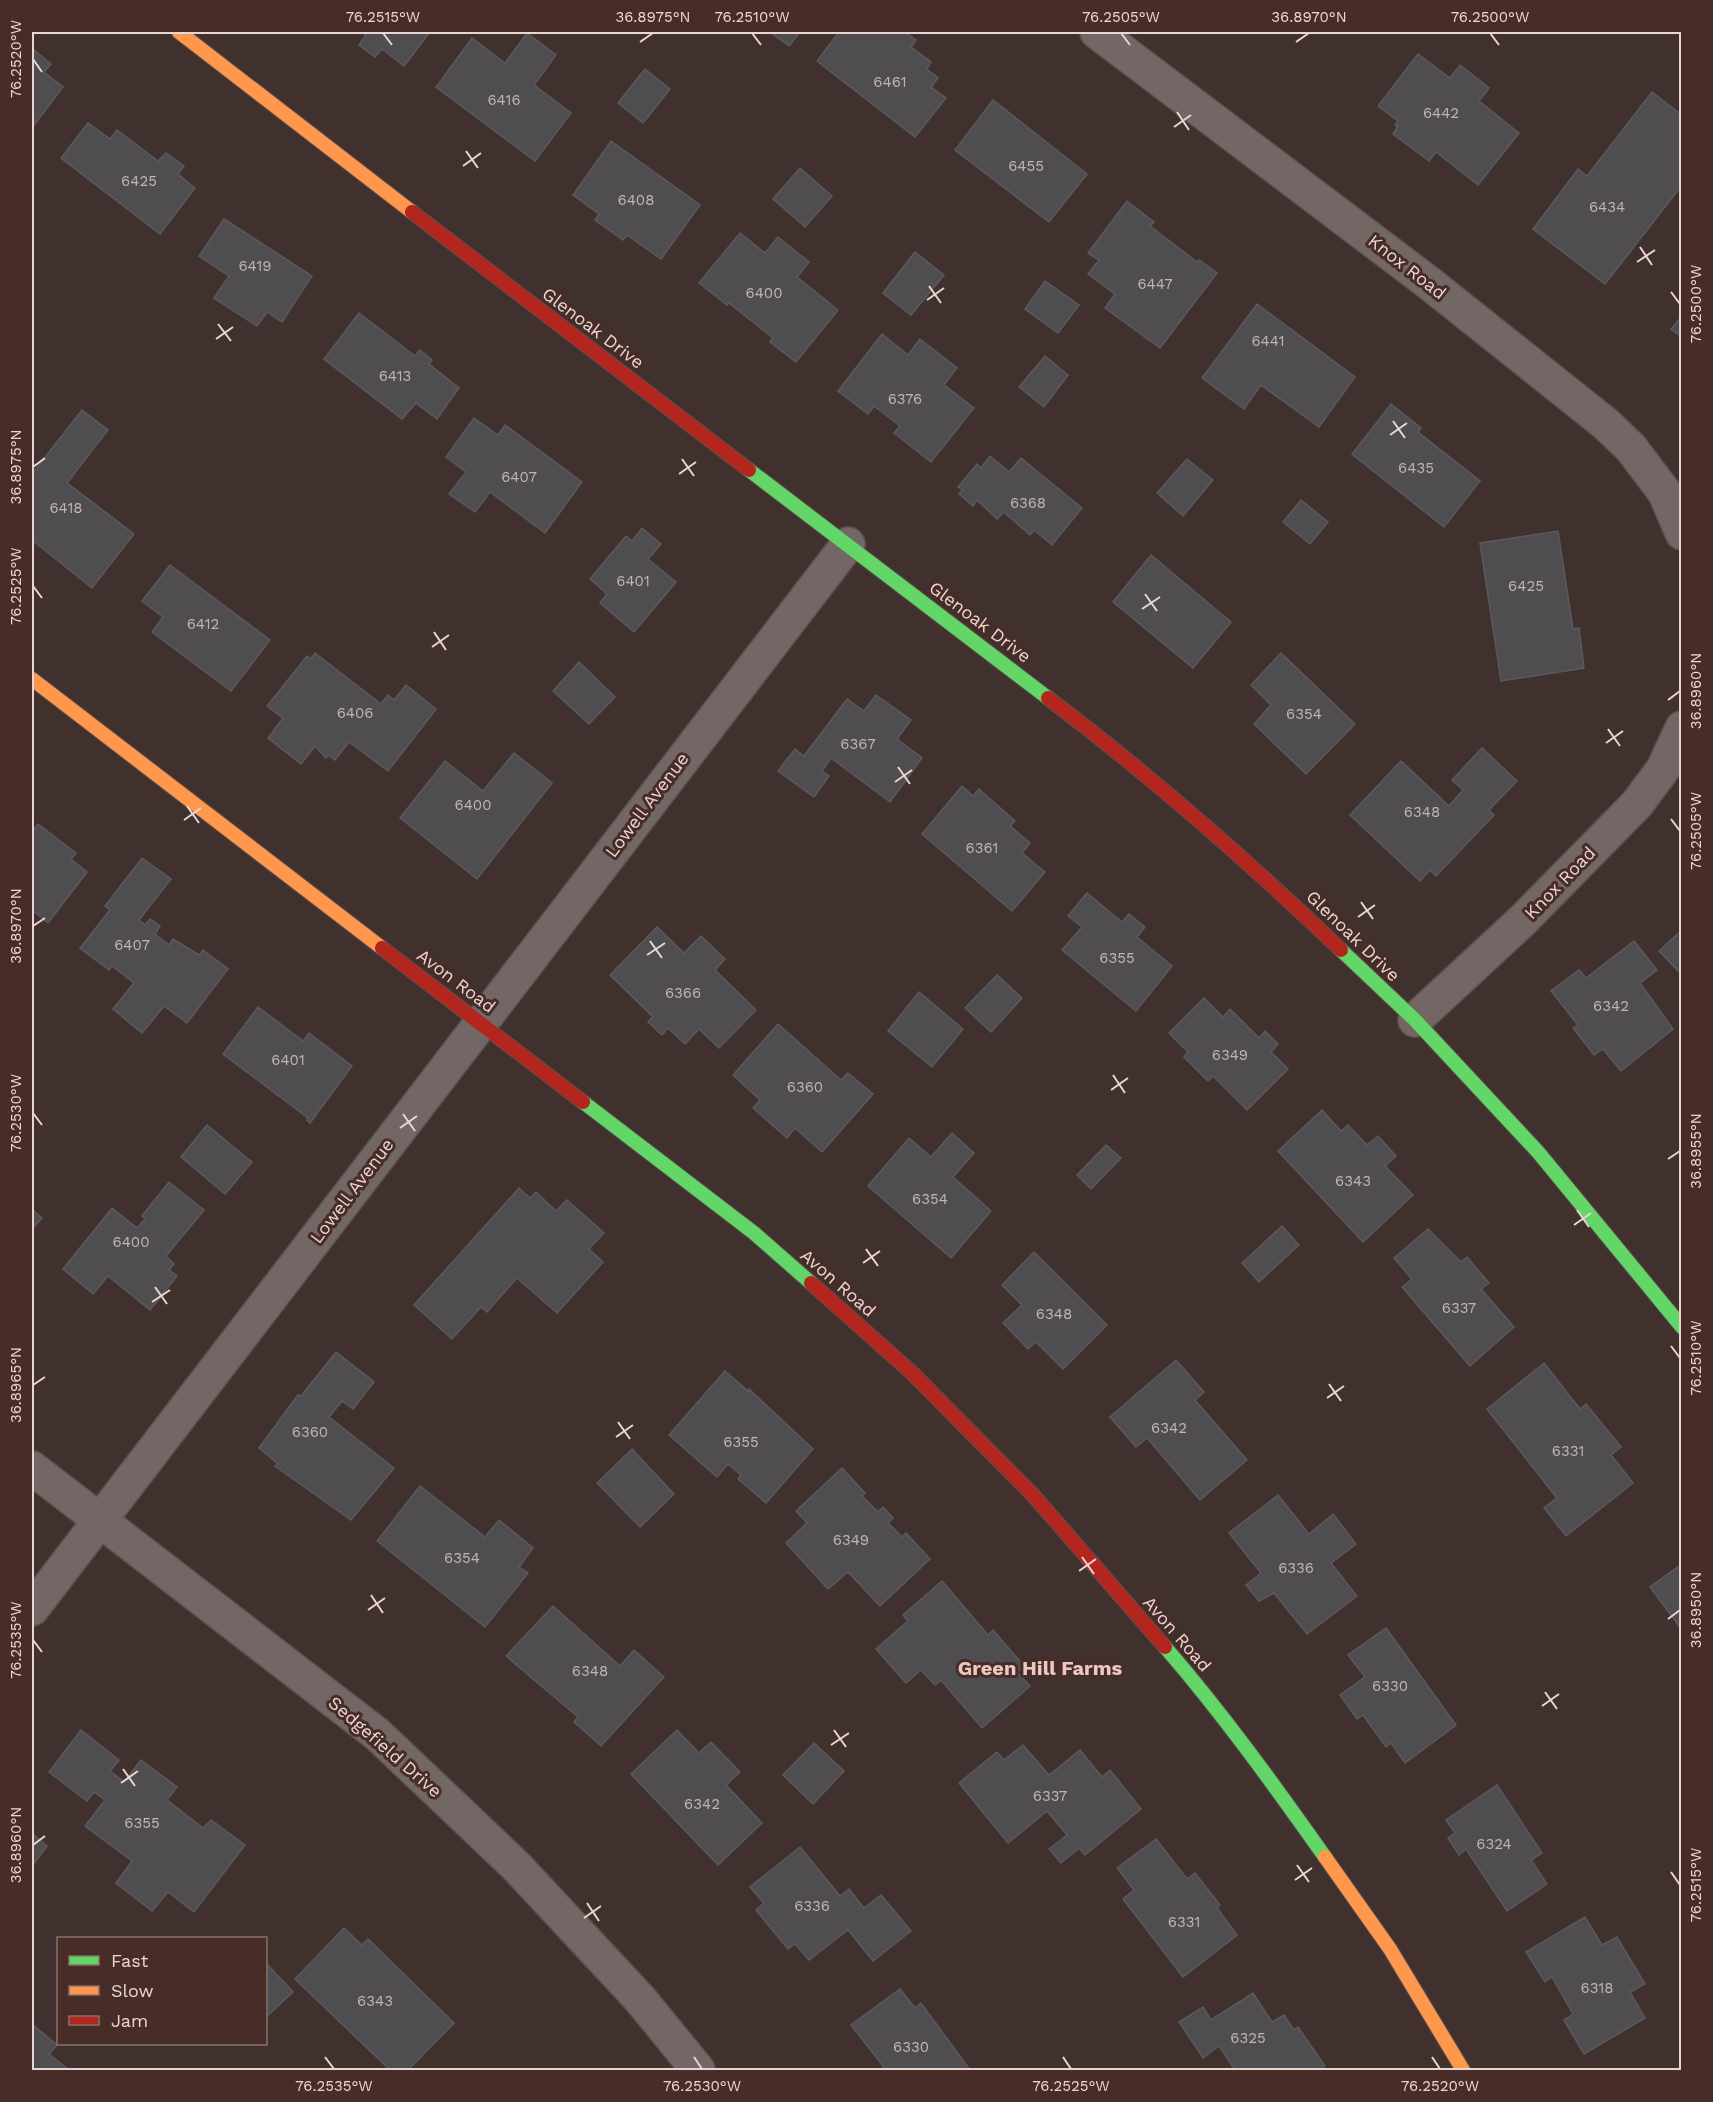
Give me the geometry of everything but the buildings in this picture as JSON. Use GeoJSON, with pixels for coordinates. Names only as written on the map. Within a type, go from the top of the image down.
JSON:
{"type":"FeatureCollection","features":[{"type":"Feature","properties":{"kind":"street","name":"Glenoak Drive"},"geometry":{"type":"LineString","coordinates":[[179,32],[1112,746],[1275,886],[1415,1020],[1538,1152],[1682,1327]]}},
{"type":"Feature","properties":{"kind":"street","name":"Knox Road"},"geometry":{"type":"LineString","coordinates":[[1098,32],[1429,283],[1606,424],[1631,448],[1665,494],[1682,533]]}},
{"type":"Feature","properties":{"kind":"street","name":"Lowell Avenue"},"geometry":{"type":"LineString","coordinates":[[32,1610],[848,544]]}},
{"type":"Feature","properties":{"kind":"street","name":"Avon Road"},"geometry":{"type":"LineString","coordinates":[[32,679],[753,1233],[910,1371],[1033,1495],[1205,1693],[1261,1766],[1389,1949],[1463,2070]]}},
{"type":"Feature","properties":{"kind":"street","name":"Knox Road"},"geometry":{"type":"LineString","coordinates":[[1415,1020],[1523,920],[1637,804],[1663,769],[1682,728]]}},
{"type":"Feature","properties":{"kind":"street","name":"Sedgefield Drive"},"geometry":{"type":"LineString","coordinates":[[32,1468],[377,1734],[516,1866],[640,1999],[698,2070]]}},
{"type":"Feature","properties":{"kind":"traffic: fast"},"geometry":{"type":"LineString","coordinates":[[749,470],[1048,698]]}},
{"type":"Feature","properties":{"kind":"traffic: fast"},"geometry":{"type":"LineString","coordinates":[[1341,950],[1415,1020],[1538,1152],[1682,1327]]}},
{"type":"Feature","properties":{"kind":"traffic: fast"},"geometry":{"type":"LineString","coordinates":[[583,1102],[754,1233],[811,1283]]}},
{"type":"Feature","properties":{"kind":"traffic: fast"},"geometry":{"type":"LineString","coordinates":[[1165,1647],[1228,1724],[1325,1857]]}},
{"type":"Feature","properties":{"kind":"traffic: slow"},"geometry":{"type":"LineString","coordinates":[[179,32],[412,212]]}},
{"type":"Feature","properties":{"kind":"traffic: slow"},"geometry":{"type":"LineString","coordinates":[[32,679],[382,948]]}},
{"type":"Feature","properties":{"kind":"traffic: slow"},"geometry":{"type":"LineString","coordinates":[[1325,1857],[1390,1949],[1463,2070]]}},
{"type":"Feature","properties":{"kind":"traffic: jam"},"geometry":{"type":"LineString","coordinates":[[412,212],[749,470]]}},
{"type":"Feature","properties":{"kind":"traffic: jam"},"geometry":{"type":"LineString","coordinates":[[1048,698],[1198,820],[1341,950]]}},
{"type":"Feature","properties":{"kind":"traffic: jam"},"geometry":{"type":"LineString","coordinates":[[382,948],[583,1102]]}},
{"type":"Feature","properties":{"kind":"traffic: jam"},"geometry":{"type":"LineString","coordinates":[[811,1283],[910,1371],[1033,1495],[1165,1647]]}},
{"type":"Feature","properties":{"kind":"district","name":"Green Hill Farms"},"geometry":{"type":"Point","coordinates":[1040,1668]}}]}
